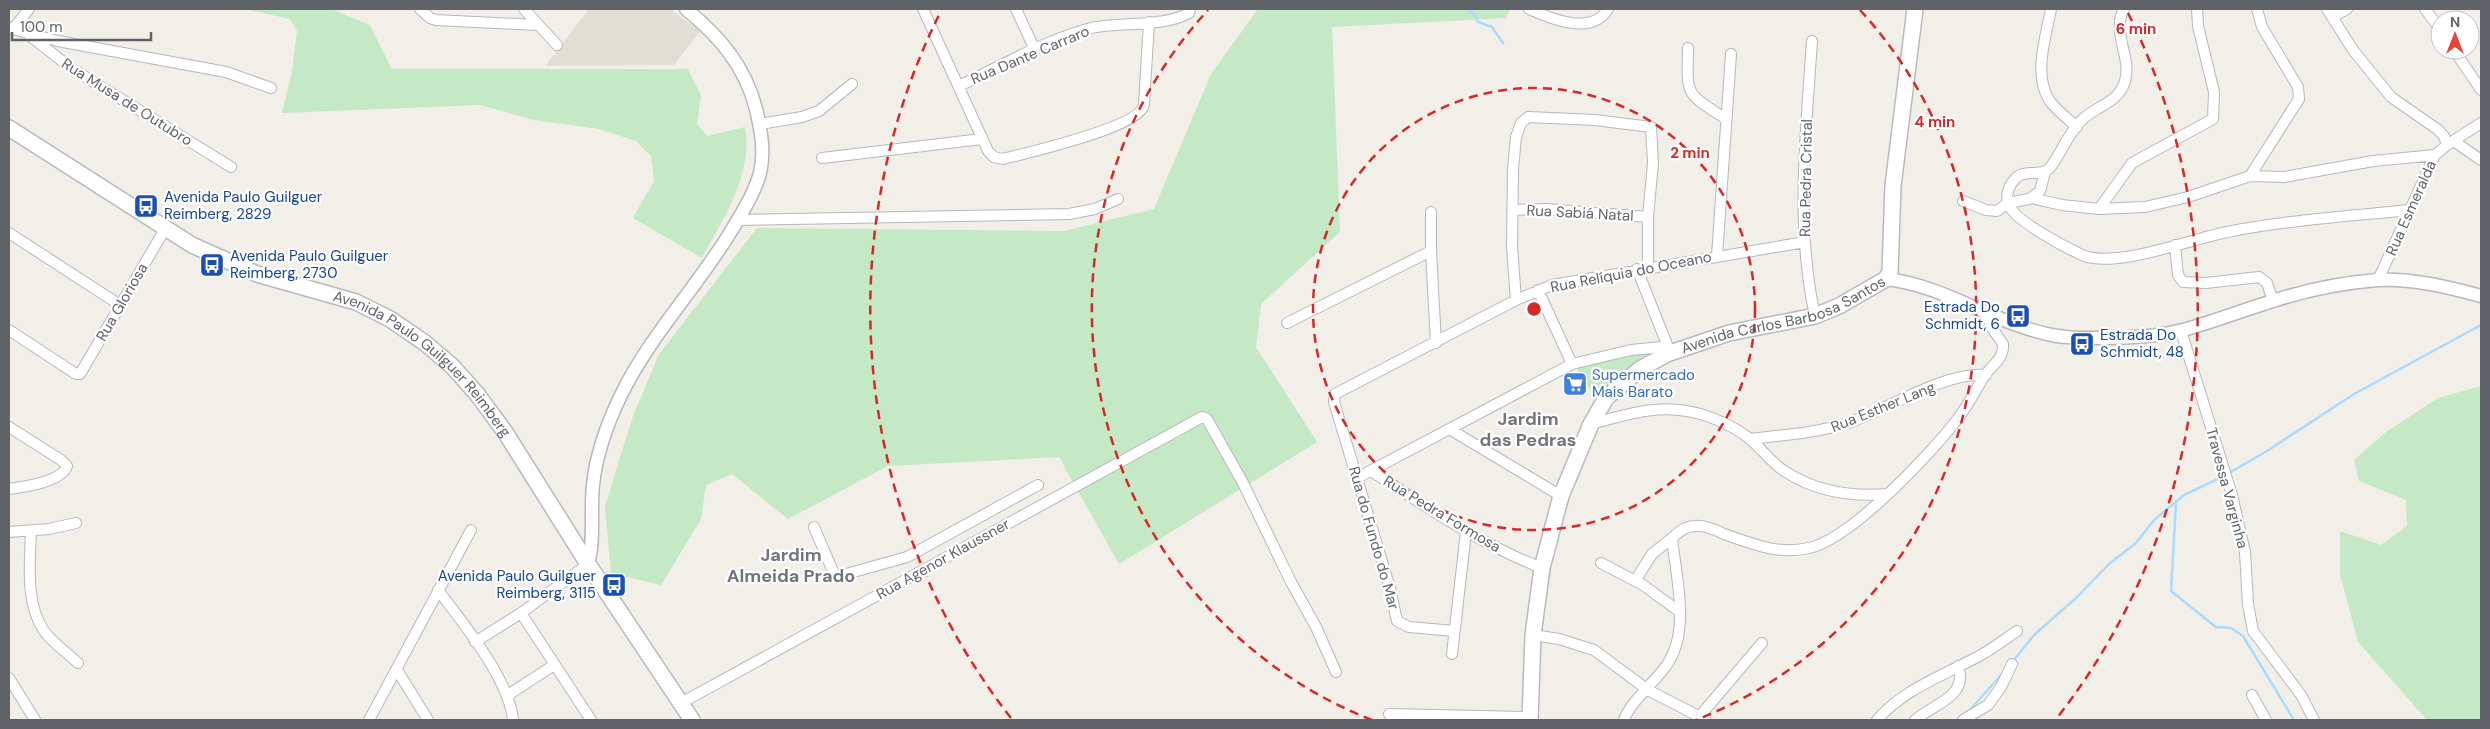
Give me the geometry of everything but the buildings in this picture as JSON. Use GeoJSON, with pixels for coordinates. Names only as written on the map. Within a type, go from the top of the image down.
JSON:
{"type":"FeatureCollection","features":[{"type":"Feature","properties":{"kind":"main road","name":"Avenida Carlos Barbosa Santos"},"geometry":{"type":"LineString","coordinates":[[1530,719],[1533,635],[1542,568],[1561,496],[1591,424],[1606,398],[1626,380],[1673,348],[1729,333],[1815,316],[1839,306],[1893,277],[1893,186],[1915,9]]}},
{"type":"Feature","properties":{"kind":"main road","name":"Avenida Paulo Guilguer Reimberg"},"geometry":{"type":"LineString","coordinates":[[9,128],[165,229],[217,257],[257,274],[356,302],[390,319],[425,343],[452,366],[477,394],[505,432],[588,564],[692,720]]}},
{"type":"Feature","properties":{"kind":"street"},"geometry":{"type":"LineString","coordinates":[[420,9],[430,18],[436,20],[537,25]]}},
{"type":"Feature","properties":{"kind":"street"},"geometry":{"type":"LineString","coordinates":[[524,9],[557,45]]}},
{"type":"Feature","properties":{"kind":"street"},"geometry":{"type":"LineString","coordinates":[[475,642],[520,614],[588,564],[596,463],[620,396],[652,342],[710,264],[738,220],[760,173],[762,140],[751,88],[741,69],[716,34],[686,9]]}},
{"type":"Feature","properties":{"kind":"street"},"geometry":{"type":"LineString","coordinates":[[923,9],[982,139],[994,157],[1003,158],[1078,138],[1123,123],[1144,108],[1149,22]]}},
{"type":"Feature","properties":{"kind":"street"},"geometry":{"type":"LineString","coordinates":[[1016,9],[1035,50]]}},
{"type":"Feature","properties":{"kind":"street"},"geometry":{"type":"LineString","coordinates":[[1529,9],[1555,21],[1580,23],[1597,20],[1608,9]]}},
{"type":"Feature","properties":{"kind":"street"},"geometry":{"type":"LineString","coordinates":[[2051,9],[2041,62],[2043,82],[2051,102],[2077,127]]}},
{"type":"Feature","properties":{"kind":"street"},"geometry":{"type":"LineString","coordinates":[[2031,198],[2040,191],[2045,172],[2055,162],[2083,119],[2110,103],[2123,87],[2126,78],[2126,64],[2119,25],[2124,9]]}},
{"type":"Feature","properties":{"kind":"street"},"geometry":{"type":"LineString","coordinates":[[2099,209],[2132,163],[2213,119],[2214,92],[2198,26],[2197,9]]}},
{"type":"Feature","properties":{"kind":"street"},"geometry":{"type":"LineString","coordinates":[[2250,176],[2299,98],[2298,87],[2262,27],[2257,9]]}},
{"type":"Feature","properties":{"kind":"street"},"geometry":{"type":"LineString","coordinates":[[2329,13],[2347,9]]}},
{"type":"Feature","properties":{"kind":"street"},"geometry":{"type":"LineString","coordinates":[[24,10],[11,28],[58,41],[226,72],[270,88]]}},
{"type":"Feature","properties":{"kind":"street","name":"Rua Dante Carraro"},"geometry":{"type":"LineString","coordinates":[[959,86],[1035,50],[1094,28],[1182,16],[1189,10]]}},
{"type":"Feature","properties":{"kind":"street","name":"Rua Esmeralda"},"geometry":{"type":"LineString","coordinates":[[2329,13],[2353,50],[2391,97],[2438,128],[2451,143],[2434,155],[2378,280]]}},
{"type":"Feature","properties":{"kind":"street","name":"Rua Musa de Outubro"},"geometry":{"type":"LineString","coordinates":[[26,32],[71,68],[231,167]]}},
{"type":"Feature","properties":{"kind":"street","name":"Rua Pedra Cristal"},"geometry":{"type":"LineString","coordinates":[[1812,41],[1803,208],[1808,283],[1815,316]]}},
{"type":"Feature","properties":{"kind":"street"},"geometry":{"type":"LineString","coordinates":[[1688,48],[1688,88],[1698,101],[1726,119]]}},
{"type":"Feature","properties":{"kind":"street"},"geometry":{"type":"LineString","coordinates":[[1717,256],[1731,54]]}},
{"type":"Feature","properties":{"kind":"street"},"geometry":{"type":"LineString","coordinates":[[2461,60],[2481,90]]}},
{"type":"Feature","properties":{"kind":"street"},"geometry":{"type":"LineString","coordinates":[[760,124],[802,117],[819,111],[852,84]]}},
{"type":"Feature","properties":{"kind":"street"},"geometry":{"type":"LineString","coordinates":[[1516,300],[1513,280],[1512,210],[1516,137],[1521,123],[1528,117],[1595,120],[1651,127],[1653,163],[1648,217],[1648,267]]}},
{"type":"Feature","properties":{"kind":"street"},"geometry":{"type":"LineString","coordinates":[[2481,123],[2451,143],[2481,160]]}},
{"type":"Feature","properties":{"kind":"street"},"geometry":{"type":"LineString","coordinates":[[822,158],[982,139]]}},
{"type":"Feature","properties":{"kind":"street"},"geometry":{"type":"LineString","coordinates":[[1963,201],[1992,211],[1997,211],[2008,203],[2031,198],[2062,205],[2099,209],[2145,207],[2188,196],[2250,176],[2284,177],[2373,161],[2434,155]]}},
{"type":"Feature","properties":{"kind":"street"},"geometry":{"type":"LineString","coordinates":[[2045,172],[2025,173],[2015,179],[2007,193],[2008,203],[2021,218],[2072,251],[2094,260],[2126,256],[2231,231],[2409,210]]}},
{"type":"Feature","properties":{"kind":"street"},"geometry":{"type":"LineString","coordinates":[[738,220],[1069,214],[1095,209],[1118,199]]}},
{"type":"Feature","properties":{"kind":"street","name":"Rua Sabiá Natal"},"geometry":{"type":"LineString","coordinates":[[1512,210],[1546,209],[1648,217]]}},
{"type":"Feature","properties":{"kind":"street"},"geometry":{"type":"LineString","coordinates":[[1431,212],[1436,343]]}},
{"type":"Feature","properties":{"kind":"street","name":"Rua Gloriosa"},"geometry":{"type":"LineString","coordinates":[[9,330],[79,375],[165,229]]}},
{"type":"Feature","properties":{"kind":"street"},"geometry":{"type":"LineString","coordinates":[[9,233],[120,305]]}},
{"type":"Feature","properties":{"kind":"street","name":"Rua Relíquia do Oceano"},"geometry":{"type":"LineString","coordinates":[[1333,398],[1341,390],[1538,290],[1564,282],[1636,269],[1804,242]]}},
{"type":"Feature","properties":{"kind":"street"},"geometry":{"type":"LineString","coordinates":[[2175,245],[2178,275],[2183,282],[2206,283],[2259,277],[2267,283],[2273,301]]}},
{"type":"Feature","properties":{"kind":"street"},"geometry":{"type":"LineString","coordinates":[[1287,323],[1431,251]]}},
{"type":"Feature","properties":{"kind":"street"},"geometry":{"type":"LineString","coordinates":[[1356,478],[1451,430],[1572,364],[1622,352],[1673,348],[1636,269]]}},
{"type":"Feature","properties":{"kind":"street"},"geometry":{"type":"LineString","coordinates":[[1893,277],[1933,289],[1985,312],[2044,334],[2074,338],[2136,337],[2181,331],[2273,301],[2328,287],[2378,280],[2412,282],[2481,296]]}},
{"type":"Feature","properties":{"kind":"street"},"geometry":{"type":"LineString","coordinates":[[1538,290],[1572,364]]}},
{"type":"Feature","properties":{"kind":"street"},"geometry":{"type":"LineString","coordinates":[[1634,580],[1652,554],[1681,530],[1696,525],[1766,548],[1786,550],[1811,548],[1843,531],[1889,493],[1959,418],[1986,375],[2000,359],[2003,348],[1985,312]]}},
{"type":"Feature","properties":{"kind":"street","name":"Travessa Varginha"},"geometry":{"type":"LineString","coordinates":[[2181,331],[2224,469],[2245,552],[2248,604],[2253,631],[2301,695],[2314,720]]}},
{"type":"Feature","properties":{"kind":"street","name":"Rua Esther Lang"},"geometry":{"type":"LineString","coordinates":[[1750,439],[1828,429],[1874,413],[1953,379],[1966,375],[1986,375]]}},
{"type":"Feature","properties":{"kind":"street","name":"Rua do Fundo do Mar"},"geometry":{"type":"LineString","coordinates":[[1333,398],[1390,588],[1397,621],[1409,627],[1454,631]]}},
{"type":"Feature","properties":{"kind":"street"},"geometry":{"type":"LineString","coordinates":[[1591,424],[1640,411],[1678,410],[1700,414],[1739,430],[1785,472],[1812,485],[1831,492],[1850,494],[1889,493]]}},
{"type":"Feature","properties":{"kind":"street","name":"Rua Agenor Klaussner"},"geometry":{"type":"LineString","coordinates":[[681,703],[1192,420],[1205,418],[1243,484],[1291,582],[1316,627],[1336,672]]}},
{"type":"Feature","properties":{"kind":"street"},"geometry":{"type":"LineString","coordinates":[[9,427],[61,460],[67,468],[61,474],[43,482],[9,490]]}},
{"type":"Feature","properties":{"kind":"street"},"geometry":{"type":"LineString","coordinates":[[1451,430],[1561,496]]}},
{"type":"Feature","properties":{"kind":"street","name":"Rua Pedra Formosa"},"geometry":{"type":"LineString","coordinates":[[1371,471],[1466,532],[1509,555],[1542,568]]}},
{"type":"Feature","properties":{"kind":"street"},"geometry":{"type":"LineString","coordinates":[[814,527],[834,574],[839,576],[909,556],[1038,485]]}},
{"type":"Feature","properties":{"kind":"street"},"geometry":{"type":"LineString","coordinates":[[9,532],[31,531],[76,524]]}},
{"type":"Feature","properties":{"kind":"street"},"geometry":{"type":"LineString","coordinates":[[369,720],[471,530]]}},
{"type":"Feature","properties":{"kind":"street"},"geometry":{"type":"LineString","coordinates":[[31,531],[30,582],[37,618],[51,639],[78,663]]}},
{"type":"Feature","properties":{"kind":"street"},"geometry":{"type":"LineString","coordinates":[[1452,654],[1466,532]]}},
{"type":"Feature","properties":{"kind":"street"},"geometry":{"type":"LineString","coordinates":[[1624,720],[1628,712],[1648,690],[1673,656],[1680,629],[1680,612],[1672,538]]}},
{"type":"Feature","properties":{"kind":"street"},"geometry":{"type":"LineString","coordinates":[[909,556],[918,573]]}},
{"type":"Feature","properties":{"kind":"street"},"geometry":{"type":"LineString","coordinates":[[1602,563],[1634,580],[1680,612]]}},
{"type":"Feature","properties":{"kind":"street"},"geometry":{"type":"LineString","coordinates":[[438,590],[475,642],[508,695],[513,720]]}},
{"type":"Feature","properties":{"kind":"street"},"geometry":{"type":"LineString","coordinates":[[520,614],[591,720]]}},
{"type":"Feature","properties":{"kind":"street"},"geometry":{"type":"LineString","coordinates":[[1877,720],[1896,701],[1982,654],[2017,631]]}},
{"type":"Feature","properties":{"kind":"street"},"geometry":{"type":"LineString","coordinates":[[1533,635],[1559,639],[1594,650],[1648,690],[1703,719],[1762,643]]}},
{"type":"Feature","properties":{"kind":"street"},"geometry":{"type":"LineString","coordinates":[[1963,720],[1988,705],[2001,687],[2012,664]]}},
{"type":"Feature","properties":{"kind":"street"},"geometry":{"type":"LineString","coordinates":[[508,695],[554,665]]}},
{"type":"Feature","properties":{"kind":"street"},"geometry":{"type":"LineString","coordinates":[[1915,720],[1956,692],[1961,680],[1958,666]]}},
{"type":"Feature","properties":{"kind":"street"},"geometry":{"type":"LineString","coordinates":[[397,670],[428,720]]}},
{"type":"Feature","properties":{"kind":"street"},"geometry":{"type":"LineString","coordinates":[[9,678],[35,720]]}},
{"type":"Feature","properties":{"kind":"street"},"geometry":{"type":"LineString","coordinates":[[2252,695],[2266,720]]}},
{"type":"Feature","properties":{"kind":"street"},"geometry":{"type":"LineString","coordinates":[[1389,714],[1530,719]]}},
{"type":"Feature","properties":{"kind":"shaded area"},"geometry":{"type":"Polygon","coordinates":[[[589,9],[670,9],[700,31],[674,65],[546,65],[589,9]]]}},
{"type":"Feature","properties":{"kind":"green space"},"geometry":{"type":"Polygon","coordinates":[[[245,9],[331,9],[370,25],[392,69],[688,69],[701,95],[697,124],[707,136],[745,127],[745,162],[741,179],[735,195],[702,258],[633,218],[654,181],[651,156],[636,141],[599,129],[534,120],[480,105],[282,113],[292,72],[297,31],[290,19],[245,9]]]}},
{"type":"Feature","properties":{"kind":"green space"},"geometry":{"type":"Polygon","coordinates":[[[1258,9],[1510,9],[1506,18],[1332,27],[1340,232],[1261,304],[1256,347],[1317,442],[1119,564],[1059,457],[888,466],[788,519],[732,474],[706,485],[701,519],[661,585],[611,573],[605,506],[633,416],[659,354],[757,228],[1064,231],[1154,209],[1211,74],[1258,9]]]}},
{"type":"Feature","properties":{"kind":"green space"},"geometry":{"type":"Polygon","coordinates":[[[1663,349],[1597,400],[1575,365],[1663,349]]]}},
{"type":"Feature","properties":{"kind":"green space"},"geometry":{"type":"Polygon","coordinates":[[[2481,386],[2481,720],[2427,720],[2358,642],[2340,574],[2340,531],[2381,545],[2407,526],[2406,500],[2359,481],[2354,460],[2386,432],[2438,398],[2481,386]]]}},
{"type":"Feature","properties":{"kind":"waterway"},"geometry":{"type":"LineString","coordinates":[[1468,9],[1475,15],[1478,22],[1492,27],[1503,43]]}},
{"type":"Feature","properties":{"kind":"waterway"},"geometry":{"type":"LineString","coordinates":[[2229,473],[2267,451],[2354,394],[2481,325]]}},
{"type":"Feature","properties":{"kind":"waterway"},"geometry":{"type":"LineString","coordinates":[[2013,661],[2034,635],[2076,598],[2109,564],[2136,543],[2154,520],[2184,495],[2224,476]]}},
{"type":"Feature","properties":{"kind":"waterway"},"geometry":{"type":"LineString","coordinates":[[2176,503],[2171,591],[2216,627],[2231,628],[2243,636],[2294,720]]}},
{"type":"Feature","properties":{"kind":"waterway"},"geometry":{"type":"LineString","coordinates":[[1968,712],[2003,673]]}},
{"type":"Feature","properties":{"kind":"place","name":"Avenida Paulo Guilguer Reimberg, 2829"},"geometry":{"type":"Point","coordinates":[146,206]}},
{"type":"Feature","properties":{"kind":"place","name":"Avenida Paulo Guilguer Reimberg, 2730"},"geometry":{"type":"Point","coordinates":[212,265]}},
{"type":"Feature","properties":{"kind":"place","name":"Estrada Do Schmidt, 6"},"geometry":{"type":"Point","coordinates":[2018,316]}},
{"type":"Feature","properties":{"kind":"place","name":"Estrada Do Schmidt, 48"},"geometry":{"type":"Point","coordinates":[2082,344]}},
{"type":"Feature","properties":{"kind":"place","name":"Supermercado Mais Barato"},"geometry":{"type":"Point","coordinates":[1575,384]}},
{"type":"Feature","properties":{"kind":"place","name":"Avenida Paulo Guilguer Reimberg, 3115"},"geometry":{"type":"Point","coordinates":[614,585]}},
{"type":"Feature","properties":{"kind":"district","name":"Jardim das Pedras"},"geometry":{"type":"Point","coordinates":[1528,429]}},
{"type":"Feature","properties":{"kind":"district","name":"Jardim Almeida Prado"},"geometry":{"type":"Point","coordinates":[791,565]}}]}
